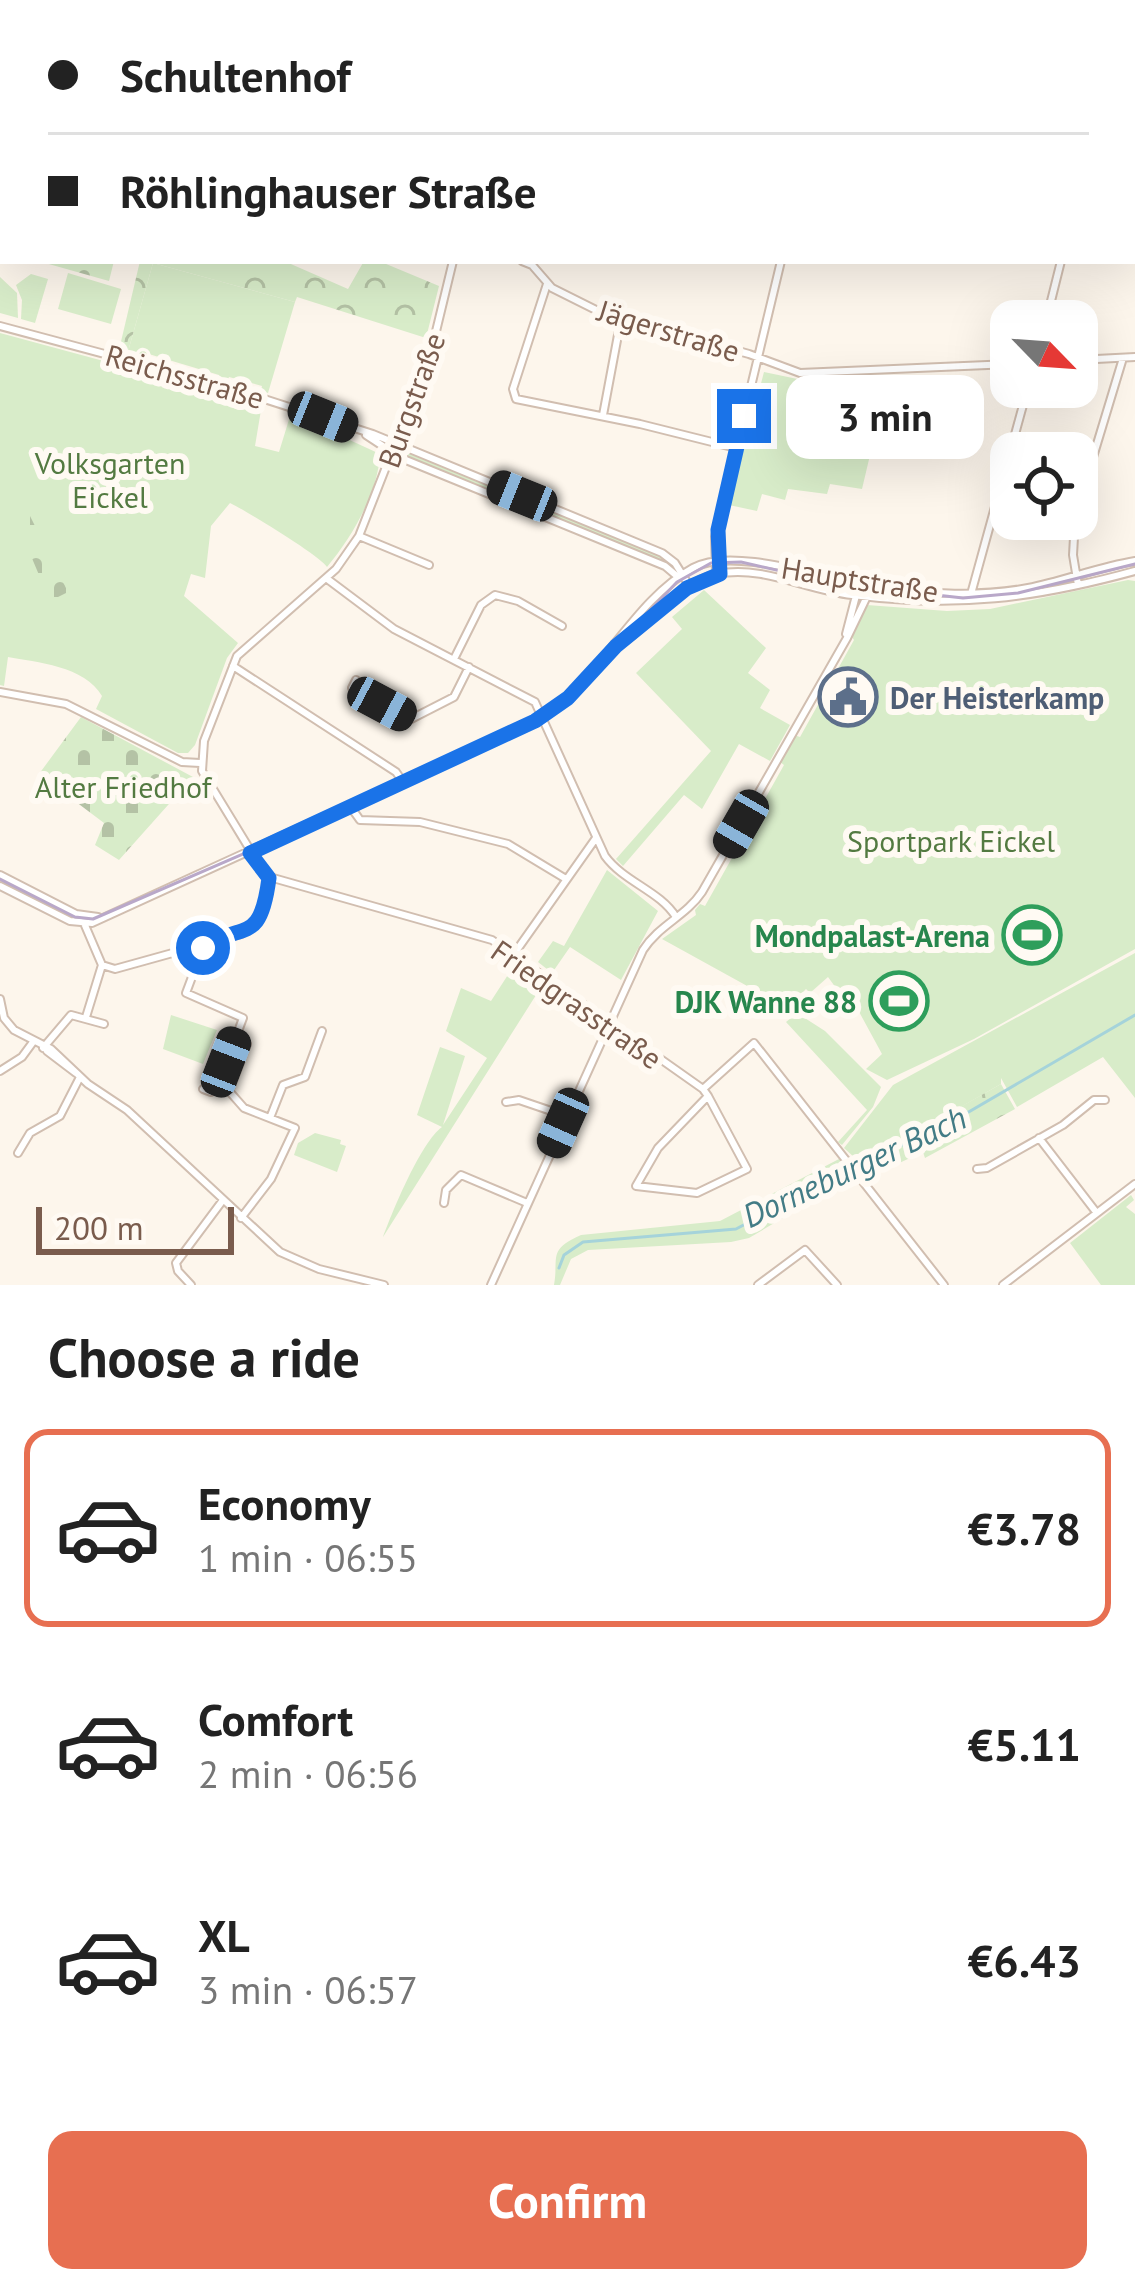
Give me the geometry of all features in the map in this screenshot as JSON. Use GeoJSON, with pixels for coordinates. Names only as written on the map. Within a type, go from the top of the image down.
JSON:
{"type":"FeatureCollection","features":[{"type":"Feature","properties":{"kind":"street","name":"Burgstraße"},"geometry":{"type":"LineString","coordinates":[[200,764],[232,666],[244,648],[326,578],[359,536],[435,338],[452,264]]}},
{"type":"Feature","properties":{"kind":"street","name":"Jägerstraße"},"geometry":{"type":"LineString","coordinates":[[527,264],[547,284],[621,319],[790,371],[811,375],[990,365]]}},
{"type":"Feature","properties":{"kind":"street"},"geometry":{"type":"LineString","coordinates":[[718,574],[718,530],[780,264]]}},
{"type":"Feature","properties":{"kind":"street"},"geometry":{"type":"LineString","coordinates":[[1051,300],[1060,264]]}},
{"type":"Feature","properties":{"kind":"street"},"geometry":{"type":"LineString","coordinates":[[547,284],[513,395],[520,401],[736,448]]}},
{"type":"Feature","properties":{"kind":"street"},"geometry":{"type":"LineString","coordinates":[[602,416],[621,319]]}},
{"type":"Feature","properties":{"kind":"street","name":"Reichsstraße"},"geometry":{"type":"LineString","coordinates":[[0,326],[224,386],[366,435],[662,553],[688,587]]}},
{"type":"Feature","properties":{"kind":"street"},"geometry":{"type":"LineString","coordinates":[[1098,359],[1135,357]]}},
{"type":"Feature","properties":{"kind":"street"},"geometry":{"type":"LineString","coordinates":[[1098,442],[1123,358]]}},
{"type":"Feature","properties":{"kind":"street"},"geometry":{"type":"LineString","coordinates":[[971,594],[1022,408]]}},
{"type":"Feature","properties":{"kind":"street"},"geometry":{"type":"LineString","coordinates":[[359,536],[430,566]]}},
{"type":"Feature","properties":{"kind":"street"},"geometry":{"type":"LineString","coordinates":[[1076,540],[1078,585]]}},
{"type":"Feature","properties":{"kind":"street","name":"Hauptstraße"},"geometry":{"type":"LineString","coordinates":[[616,646],[634,619],[681,576],[717,559],[872,586],[971,594],[1030,588],[1135,561]]}},
{"type":"Feature","properties":{"kind":"street","name":"Hauptstraße"},"geometry":{"type":"LineString","coordinates":[[84,920],[113,913],[250,853],[544,716],[573,693],[616,646],[688,587],[718,574],[761,573],[856,596],[987,602],[1135,571]]}},
{"type":"Feature","properties":{"kind":"street"},"geometry":{"type":"LineString","coordinates":[[326,578],[394,629],[526,695],[544,716],[596,838],[621,874],[668,906],[676,917]]}},
{"type":"Feature","properties":{"kind":"street"},"geometry":{"type":"LineString","coordinates":[[843,643],[859,584]]}},
{"type":"Feature","properties":{"kind":"street"},"geometry":{"type":"LineString","coordinates":[[491,1285],[652,937],[702,892],[872,586]]}},
{"type":"Feature","properties":{"kind":"street"},"geometry":{"type":"LineString","coordinates":[[454,659],[481,605],[495,595],[518,601],[562,626]]}},
{"type":"Feature","properties":{"kind":"street"},"geometry":{"type":"LineString","coordinates":[[232,666],[396,772],[403,782]]}},
{"type":"Feature","properties":{"kind":"street"},"geometry":{"type":"LineString","coordinates":[[356,680],[352,688],[411,719],[454,697],[469,667]]}},
{"type":"Feature","properties":{"kind":"street"},"geometry":{"type":"LineString","coordinates":[[0,692],[66,704],[182,762],[200,764],[269,878],[265,905],[254,924],[234,937],[115,969],[102,965]]}},
{"type":"Feature","properties":{"kind":"street"},"geometry":{"type":"LineString","coordinates":[[350,806],[360,820],[420,822],[508,844],[566,879]]}},
{"type":"Feature","properties":{"kind":"street"},"geometry":{"type":"LineString","coordinates":[[514,954],[596,838]]}},
{"type":"Feature","properties":{"kind":"street"},"geometry":{"type":"LineString","coordinates":[[0,875],[84,920],[102,965],[86,1017]]}},
{"type":"Feature","properties":{"kind":"street","name":"Friedgrasstraße"},"geometry":{"type":"LineString","coordinates":[[269,878],[492,940],[706,1093]]}},
{"type":"Feature","properties":{"kind":"street"},"geometry":{"type":"LineString","coordinates":[[0,886],[70,920],[84,920]]}},
{"type":"Feature","properties":{"kind":"street"},"geometry":{"type":"LineString","coordinates":[[203,945],[186,993],[242,1018],[217,1087],[211,1092],[203,1089]]}},
{"type":"Feature","properties":{"kind":"street"},"geometry":{"type":"LineString","coordinates":[[0,999],[2,1019],[14,1030],[74,1067],[78,1075],[138,1119],[287,1257],[384,1285]]}},
{"type":"Feature","properties":{"kind":"street"},"geometry":{"type":"LineString","coordinates":[[45,1048],[68,1017],[104,1024]]}},
{"type":"Feature","properties":{"kind":"street"},"geometry":{"type":"LineString","coordinates":[[270,1118],[283,1085],[305,1077],[322,1031]]}},
{"type":"Feature","properties":{"kind":"street"},"geometry":{"type":"LineString","coordinates":[[0,1070],[22,1057],[33,1042]]}},
{"type":"Feature","properties":{"kind":"street"},"geometry":{"type":"LineString","coordinates":[[706,1093],[747,1164],[743,1174],[697,1192],[636,1186],[658,1148],[706,1093],[754,1043],[944,1285]]}},
{"type":"Feature","properties":{"kind":"street"},"geometry":{"type":"LineString","coordinates":[[242,1218],[272,1179],[296,1128],[244,1108],[229,1091],[247,1044]]}},
{"type":"Feature","properties":{"kind":"street"},"geometry":{"type":"LineString","coordinates":[[18,1153],[30,1133],[60,1116],[78,1075]]}},
{"type":"Feature","properties":{"kind":"street"},"geometry":{"type":"LineString","coordinates":[[506,1102],[519,1100],[566,1117]]}},
{"type":"Feature","properties":{"kind":"street"},"geometry":{"type":"LineString","coordinates":[[977,1169],[1039,1138],[1094,1100],[1105,1100]]}},
{"type":"Feature","properties":{"kind":"street"},"geometry":{"type":"LineString","coordinates":[[1039,1138],[1097,1213]]}},
{"type":"Feature","properties":{"kind":"street"},"geometry":{"type":"LineString","coordinates":[[444,1203],[446,1190],[461,1175],[527,1204]]}},
{"type":"Feature","properties":{"kind":"street"},"geometry":{"type":"LineString","coordinates":[[1003,1285],[1135,1184]]}},
{"type":"Feature","properties":{"kind":"street"},"geometry":{"type":"LineString","coordinates":[[191,1285],[176,1263],[223,1200]]}},
{"type":"Feature","properties":{"kind":"street"},"geometry":{"type":"LineString","coordinates":[[758,1285],[805,1250],[837,1285]]}},
{"type":"Feature","properties":{"kind":"green space"},"geometry":{"type":"Polygon","coordinates":[[[49,264],[113,264],[109,281],[49,264]]]}},
{"type":"Feature","properties":{"kind":"green space"},"geometry":{"type":"Polygon","coordinates":[[[139,264],[153,264],[127,355],[119,350],[139,264]]]}},
{"type":"Feature","properties":{"kind":"green space"},"geometry":{"type":"Polygon","coordinates":[[[153,264],[295,302],[268,393],[261,391],[262,386],[229,377],[227,382],[219,380],[219,375],[142,352],[140,359],[127,355],[153,264]]]}},
{"type":"Feature","properties":{"kind":"green space"},"geometry":{"type":"Polygon","coordinates":[[[157,264],[291,264],[348,289],[362,264],[386,264],[439,286],[426,338],[297,297],[295,302],[157,264]]]}},
{"type":"Feature","properties":{"kind":"green space"},"geometry":{"type":"Polygon","coordinates":[[[68,273],[121,289],[111,324],[58,309],[68,273]]]}},
{"type":"Feature","properties":{"kind":"green space"},"geometry":{"type":"Polygon","coordinates":[[[31,274],[48,279],[35,323],[21,319],[22,300],[16,285],[31,274]]]}},
{"type":"Feature","properties":{"kind":"green space"},"geometry":{"type":"Polygon","coordinates":[[[0,277],[17,293],[18,318],[0,313],[0,277]]]}},
{"type":"Feature","properties":{"kind":"green space","name":"Volksgarten Eickel"},"geometry":{"type":"Polygon","coordinates":[[[0,333],[262,404],[255,446],[279,452],[291,413],[380,454],[362,514],[327,567],[230,503],[211,526],[205,578],[191,574],[184,596],[238,643],[227,658],[188,753],[178,753],[96,709],[102,696],[72,672],[8,657],[4,686],[0,685],[0,333]]]}},
{"type":"Feature","properties":{"kind":"green space"},"geometry":{"type":"Polygon","coordinates":[[[764,372],[807,381],[888,379],[862,489],[830,484],[827,494],[788,489],[785,500],[762,494],[757,511],[729,505],[764,372]]]}},
{"type":"Feature","properties":{"kind":"green space"},"geometry":{"type":"Polygon","coordinates":[[[405,451],[661,555],[674,566],[403,457],[405,451]]]}},
{"type":"Feature","properties":{"kind":"green space"},"geometry":{"type":"Polygon","coordinates":[[[19,510],[28,512],[68,592],[50,601],[15,518],[19,510]]]}},
{"type":"Feature","properties":{"kind":"green space","name":"Sportpark Eickel"},"geometry":{"type":"Polygon","coordinates":[[[1135,581],[1135,949],[974,1039],[887,1080],[866,1069],[882,1054],[857,1008],[849,1006],[828,977],[810,993],[806,989],[800,995],[803,999],[787,1008],[662,939],[696,915],[700,904],[705,906],[784,765],[780,762],[794,735],[800,737],[854,640],[851,635],[867,605],[990,609],[1135,581]]]}},
{"type":"Feature","properties":{"kind":"green space"},"geometry":{"type":"Polygon","coordinates":[[[704,590],[766,648],[748,673],[770,690],[760,708],[790,725],[770,761],[739,744],[702,809],[684,795],[623,866],[616,859],[711,751],[636,673],[682,629],[672,617],[704,590]]]}},
{"type":"Feature","properties":{"kind":"green space","name":"Alter Friedhof"},"geometry":{"type":"Polygon","coordinates":[[[81,717],[193,777],[119,860],[95,845],[104,823],[39,774],[81,717]]]}},
{"type":"Feature","properties":{"kind":"green space"},"geometry":{"type":"Polygon","coordinates":[[[607,870],[658,911],[621,980],[570,947],[552,973],[538,962],[553,941],[564,946],[607,870]]]}},
{"type":"Feature","properties":{"kind":"green space"},"geometry":{"type":"Polygon","coordinates":[[[1135,953],[1135,1098],[1103,1057],[1017,1107],[1001,1078],[1001,1084],[910,1136],[879,1144],[855,1158],[844,1148],[893,1085],[1135,953]]]}},
{"type":"Feature","properties":{"kind":"green space"},"geometry":{"type":"Polygon","coordinates":[[[515,964],[543,984],[383,1237],[417,1161],[442,1127],[417,1115],[440,1047],[465,1056],[443,1125],[487,1058],[446,1031],[461,988],[491,1001],[515,964]]]}},
{"type":"Feature","properties":{"kind":"green space"},"geometry":{"type":"Polygon","coordinates":[[[797,1013],[825,1031],[881,1087],[873,1107],[842,1145],[838,1142],[867,1110],[786,1022],[797,1013]]]}},
{"type":"Feature","properties":{"kind":"green space"},"geometry":{"type":"Polygon","coordinates":[[[171,1015],[217,1030],[203,1064],[163,1049],[171,1015]]]}},
{"type":"Feature","properties":{"kind":"green space"},"geometry":{"type":"Polygon","coordinates":[[[1001,1084],[1015,1109],[925,1158],[923,1152],[869,1177],[855,1158],[914,1133],[1001,1084]]]}},
{"type":"Feature","properties":{"kind":"green space"},"geometry":{"type":"Polygon","coordinates":[[[315,1133],[346,1146],[337,1172],[294,1155],[298,1143],[315,1133]]]}},
{"type":"Feature","properties":{"kind":"green space"},"geometry":{"type":"Polygon","coordinates":[[[839,1159],[854,1176],[749,1238],[588,1250],[571,1259],[560,1285],[554,1285],[559,1250],[581,1235],[720,1221],[839,1159]]]}},
{"type":"Feature","properties":{"kind":"green space"},"geometry":{"type":"Polygon","coordinates":[[[1131,1195],[1134,1200],[1126,1207],[1135,1214],[1135,1285],[1101,1285],[1070,1243],[1131,1195]]]}},
{"type":"Feature","properties":{"kind":"waterway","name":"Dorneburger Bach"},"geometry":{"type":"LineString","coordinates":[[559,1268],[564,1255],[583,1242],[736,1229],[886,1150],[924,1138],[1135,1015]]}},
{"type":"Feature","properties":{"kind":"tram line"},"geometry":{"type":"LineString","coordinates":[[0,879],[75,917],[93,919],[280,838],[534,720],[572,692],[677,582],[711,563],[741,562],[838,584],[963,598],[1018,593],[1135,564]]}},
{"type":"Feature","properties":{"kind":"place","name":"Der Heisterkamp"},"geometry":{"type":"Point","coordinates":[848,697]}},
{"type":"Feature","properties":{"kind":"place","name":"Mondpalast-Arena"},"geometry":{"type":"Point","coordinates":[1032,935]}},
{"type":"Feature","properties":{"kind":"place","name":"DJK Wanne 88"},"geometry":{"type":"Point","coordinates":[899,1001]}},
{"type":"Feature","properties":{"kind":"route"},"geometry":{"type":"LineString","coordinates":[[203,948],[248,930],[263,910],[269,878],[250,853],[535,721],[568,698],[616,646],[687,588],[720,574],[718,530],[744,416]]}}]}
